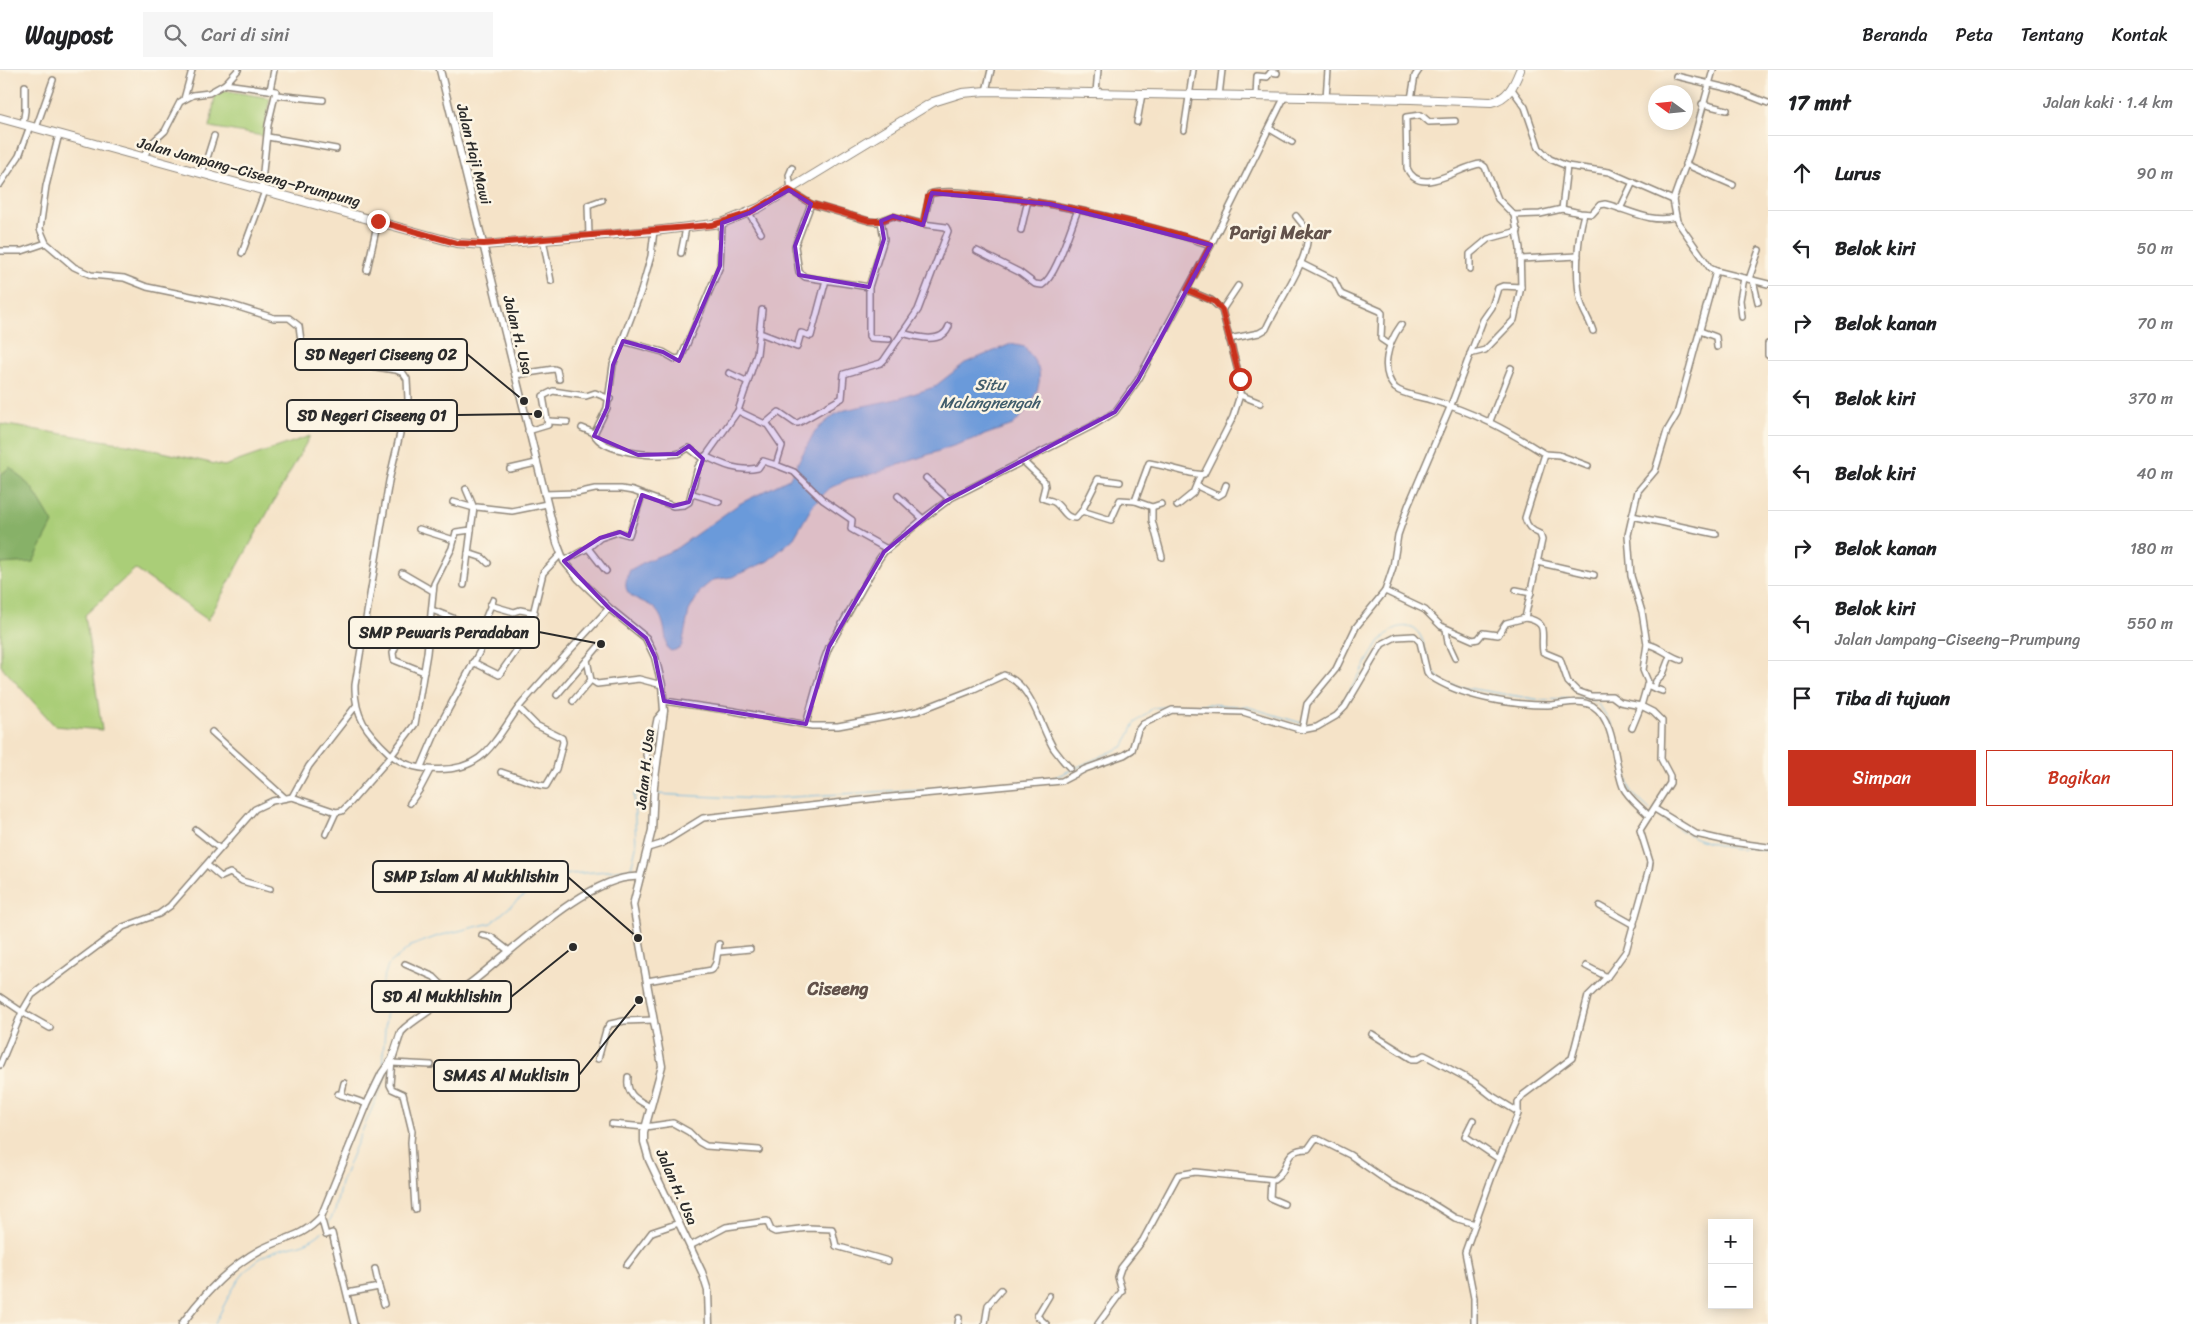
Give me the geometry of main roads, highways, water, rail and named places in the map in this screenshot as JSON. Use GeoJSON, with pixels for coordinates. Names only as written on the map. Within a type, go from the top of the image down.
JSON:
{"type":"FeatureCollection","features":[{"type":"Feature","properties":{"kind":"main road","name":"Jalan Jampang–Ciseeng–Prumpung"},"geometry":{"type":"LineString","coordinates":[[0,118],[456,243],[484,244],[654,231],[722,223],[749,213],[933,102],[962,93],[986,91],[1096,92],[1190,96],[1491,102],[1503,98],[1511,88],[1520,70]]}},
{"type":"Feature","properties":{"kind":"water","name":"Situ Malangnengah"},"geometry":{"type":"Polygon","coordinates":[[[1011,344],[1025,347],[1037,365],[1039,375],[1037,391],[1033,399],[1013,425],[873,474],[848,479],[830,488],[813,505],[794,538],[768,561],[732,577],[713,580],[701,590],[689,611],[682,645],[679,649],[671,651],[667,648],[664,628],[659,614],[651,606],[628,593],[626,580],[630,570],[646,561],[674,550],[739,504],[789,479],[815,431],[834,415],[845,410],[901,398],[934,387],[965,363],[1011,344]]]}},
{"type":"Feature","properties":{"kind":"waterway"},"geometry":{"type":"LineString","coordinates":[[1305,724],[1322,721],[1337,709],[1372,653],[1384,637],[1397,628],[1412,628],[1417,631],[1421,637],[1431,667],[1441,680]]}},
{"type":"Feature","properties":{"kind":"waterway"},"geometry":{"type":"LineString","coordinates":[[1454,686],[1541,700],[1590,699],[1600,706],[1612,725],[1631,792],[1650,810]]}},
{"type":"Feature","properties":{"kind":"waterway"},"geometry":{"type":"LineString","coordinates":[[1049,780],[1124,746],[1135,723],[1153,708],[1208,704],[1248,707],[1301,723]]}},
{"type":"Feature","properties":{"kind":"waterway"},"geometry":{"type":"LineString","coordinates":[[655,794],[759,799],[1006,784]]}},
{"type":"Feature","properties":{"kind":"waterway"},"geometry":{"type":"LineString","coordinates":[[384,1064],[386,1016],[381,986],[388,965],[411,946],[438,936],[491,923],[519,899],[547,880],[570,874],[631,869],[636,847],[634,794],[651,794]]}},
{"type":"Feature","properties":{"kind":"waterway"},"geometry":{"type":"LineString","coordinates":[[1654,812],[1682,831],[1701,840],[1722,846],[1768,852]]}},
{"type":"Feature","properties":{"kind":"waterway"},"geometry":{"type":"LineString","coordinates":[[326,1227],[335,1211],[341,1183],[386,1073]]}},
{"type":"Feature","properties":{"kind":"waterway"},"geometry":{"type":"LineString","coordinates":[[215,1324],[237,1282],[261,1257],[279,1249],[304,1243],[322,1232]]}},
{"type":"Feature","properties":{"kind":"place","name":"SD Negeri Ciseeng 02"},"geometry":{"type":"Point","coordinates":[524,401]}},
{"type":"Feature","properties":{"kind":"place","name":"SD Negeri Ciseeng 01"},"geometry":{"type":"Point","coordinates":[538,414]}},
{"type":"Feature","properties":{"kind":"place","name":"SMP Pewaris Peradaban"},"geometry":{"type":"Point","coordinates":[601,644]}},
{"type":"Feature","properties":{"kind":"place","name":"SMP Islam Al Mukhlishin"},"geometry":{"type":"Point","coordinates":[638,938]}},
{"type":"Feature","properties":{"kind":"place","name":"SD Al Mukhlishin"},"geometry":{"type":"Point","coordinates":[573,947]}},
{"type":"Feature","properties":{"kind":"place","name":"SMAS Al Muklisin"},"geometry":{"type":"Point","coordinates":[639,1000]}},
{"type":"Feature","properties":{"kind":"district","name":"Parigi Mekar"},"geometry":{"type":"Point","coordinates":[1280,233]}},
{"type":"Feature","properties":{"kind":"district","name":"Ciseeng"},"geometry":{"type":"Point","coordinates":[838,989]}}]}
